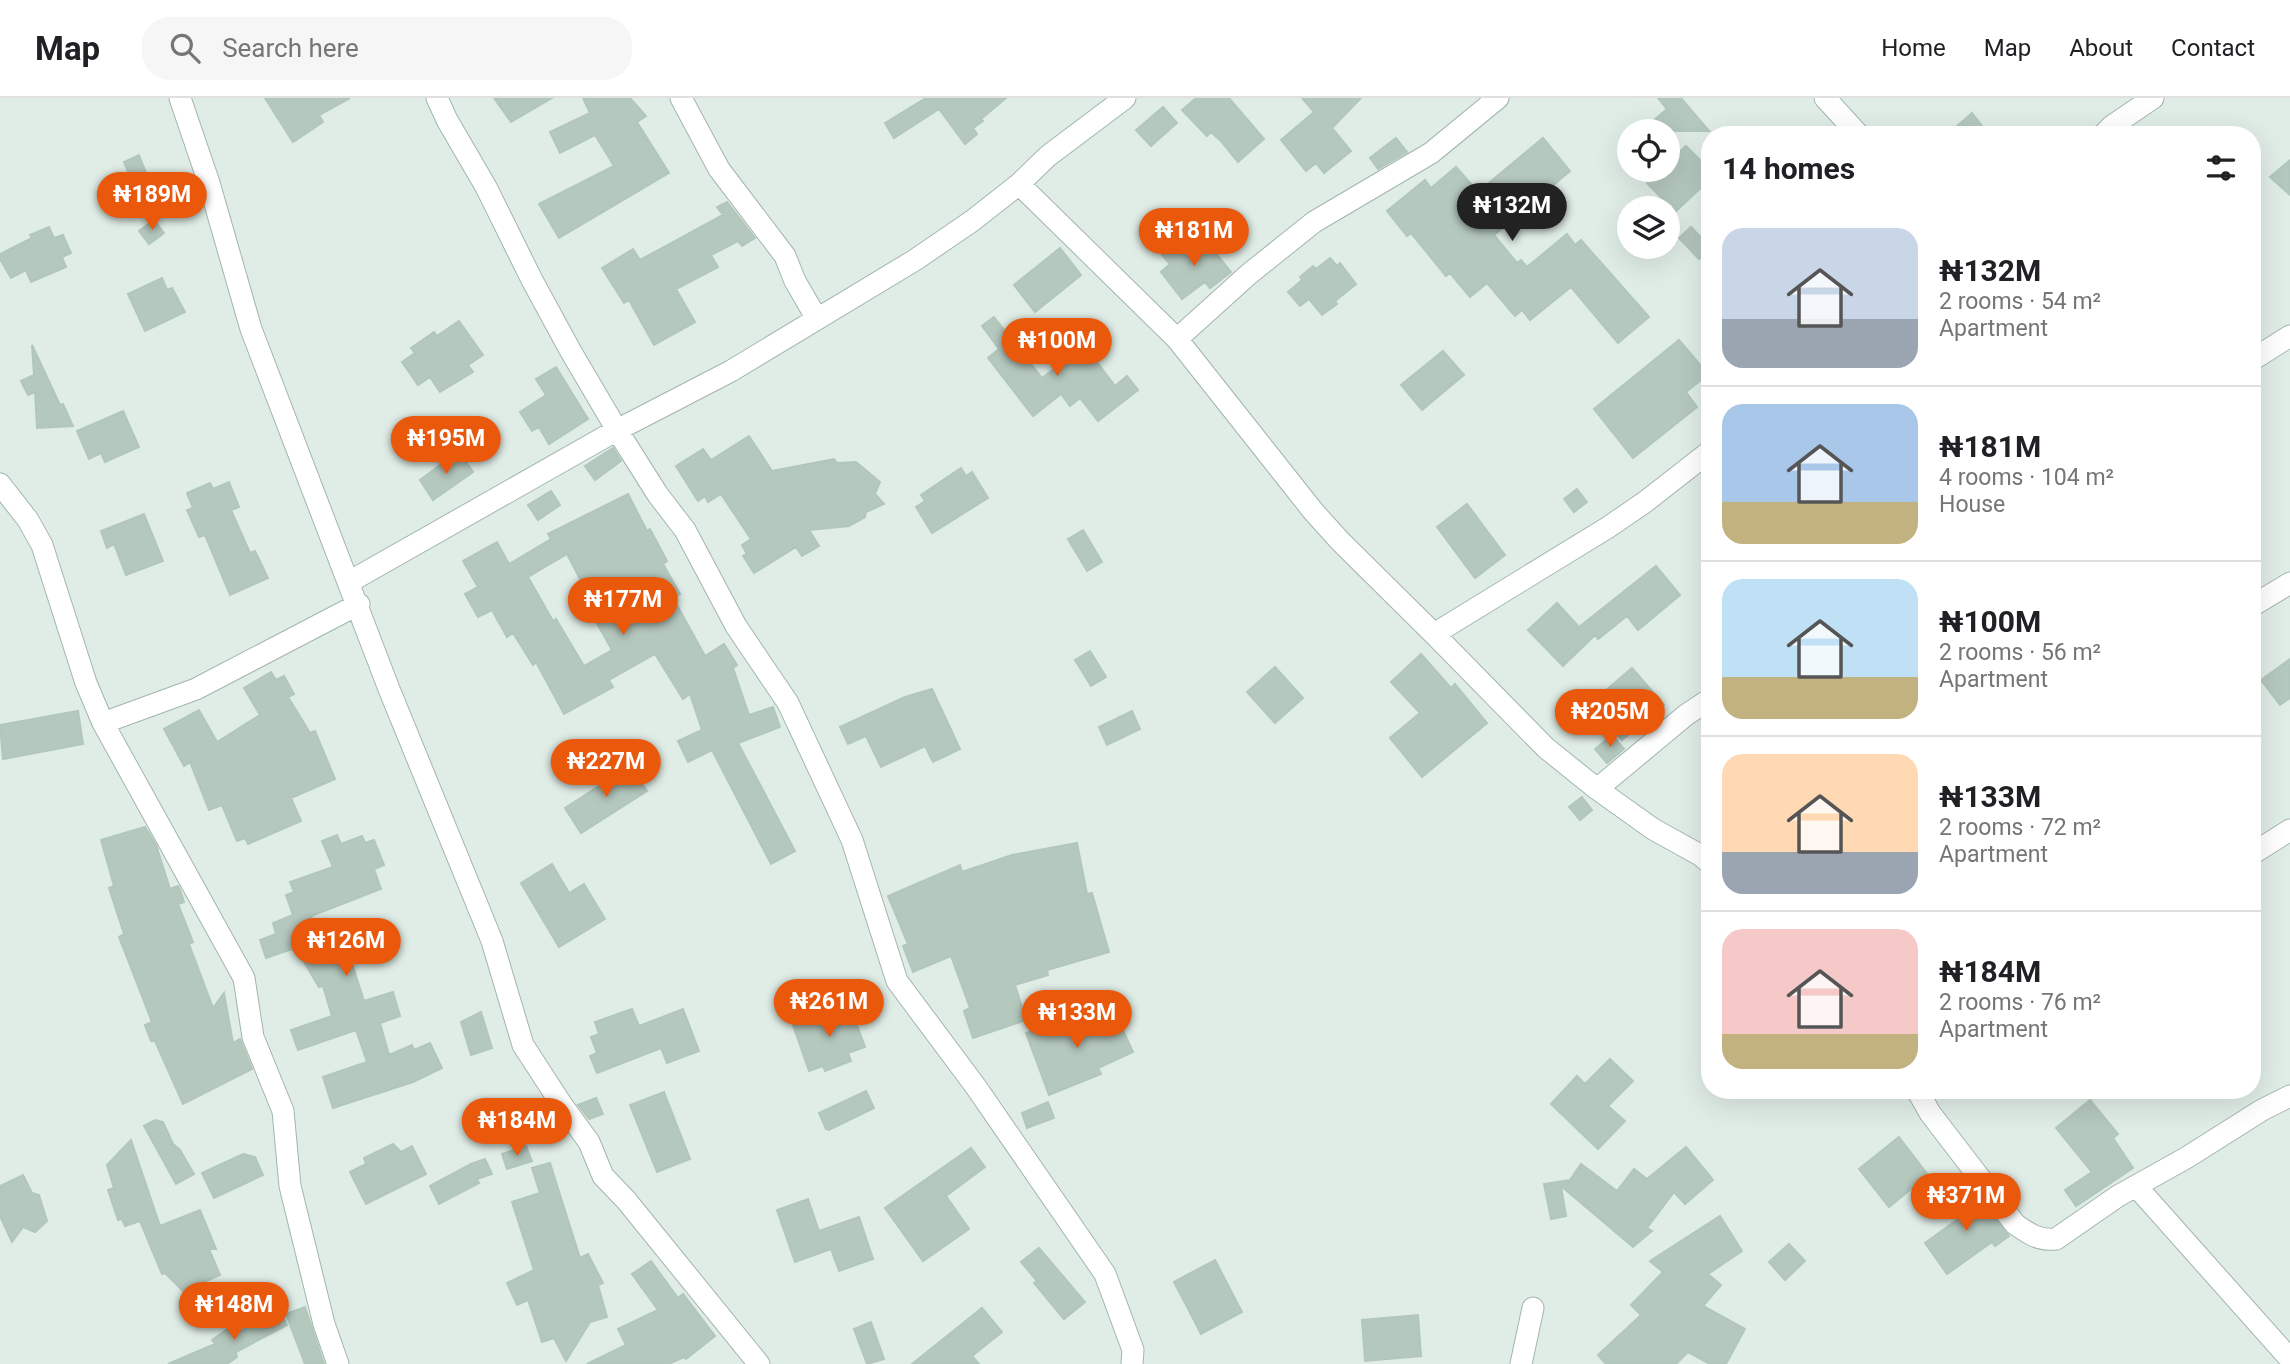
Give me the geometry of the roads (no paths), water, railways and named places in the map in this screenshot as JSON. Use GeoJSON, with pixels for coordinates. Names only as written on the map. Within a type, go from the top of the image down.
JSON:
{"type":"FeatureCollection","features":[{"type":"Feature","properties":{"kind":"street"},"geometry":{"type":"LineString","coordinates":[[180,98],[209,183],[251,329],[359,604],[389,689],[492,941],[523,1045],[589,1142],[603,1176],[626,1200],[758,1364]]}},
{"type":"Feature","properties":{"kind":"street"},"geometry":{"type":"LineString","coordinates":[[437,98],[486,187],[538,292],[617,430],[658,495],[685,530],[736,626],[788,703],[852,840],[897,981],[984,1098],[1105,1274],[1133,1350],[1132,1364]]}},
{"type":"Feature","properties":{"kind":"street"},"geometry":{"type":"LineString","coordinates":[[681,98],[719,169],[785,256],[795,281],[817,319]]}},
{"type":"Feature","properties":{"kind":"street"},"geometry":{"type":"LineString","coordinates":[[349,582],[617,430],[731,371],[915,260],[1019,184],[1048,156],[1125,98]]}},
{"type":"Feature","properties":{"kind":"street"},"geometry":{"type":"LineString","coordinates":[[1177,340],[1249,274],[1314,222],[1431,153],[1498,98]]}},
{"type":"Feature","properties":{"kind":"street"},"geometry":{"type":"LineString","coordinates":[[1825,98],[1851,126]]}},
{"type":"Feature","properties":{"kind":"street"},"geometry":{"type":"LineString","coordinates":[[2112,126],[2153,98]]}},
{"type":"Feature","properties":{"kind":"street"},"geometry":{"type":"LineString","coordinates":[[1019,184],[1177,340],[1340,541],[1546,748],[1597,789],[1653,828],[1701,856]]}},
{"type":"Feature","properties":{"kind":"street"},"geometry":{"type":"LineString","coordinates":[[2261,354],[2290,336]]}},
{"type":"Feature","properties":{"kind":"street"},"geometry":{"type":"LineString","coordinates":[[1434,634],[1608,527],[1701,458]]}},
{"type":"Feature","properties":{"kind":"street"},"geometry":{"type":"LineString","coordinates":[[0,484],[28,520],[42,545],[86,683],[103,723],[244,978],[254,1037],[283,1111],[290,1186],[324,1324],[338,1364]]}},
{"type":"Feature","properties":{"kind":"street"},"geometry":{"type":"LineString","coordinates":[[2261,601],[2290,583]]}},
{"type":"Feature","properties":{"kind":"street"},"geometry":{"type":"LineString","coordinates":[[103,723],[196,689],[359,604]]}},
{"type":"Feature","properties":{"kind":"street"},"geometry":{"type":"LineString","coordinates":[[1597,789],[1701,705]]}},
{"type":"Feature","properties":{"kind":"street"},"geometry":{"type":"LineString","coordinates":[[2261,849],[2290,831]]}},
{"type":"Feature","properties":{"kind":"street"},"geometry":{"type":"LineString","coordinates":[[1922,1099],[2015,1224],[2029,1234],[2045,1240],[2056,1239],[2136,1185],[2290,1096]]}},
{"type":"Feature","properties":{"kind":"street"},"geometry":{"type":"LineString","coordinates":[[2136,1185],[2290,1359]]}},
{"type":"Feature","properties":{"kind":"street"},"geometry":{"type":"LineString","coordinates":[[1521,1364],[1533,1308]]}}]}
